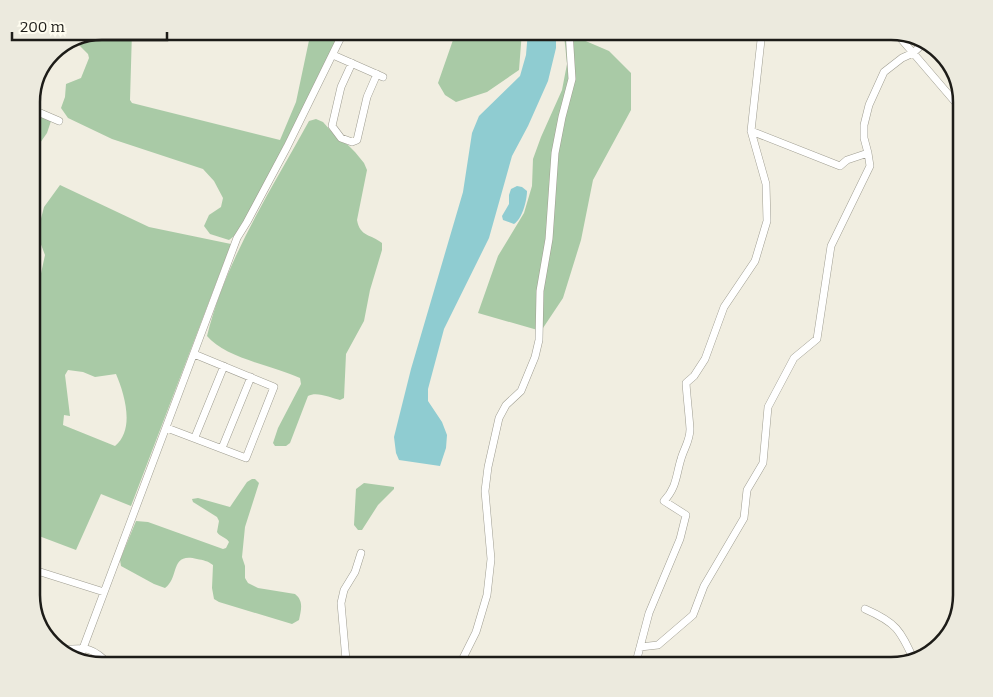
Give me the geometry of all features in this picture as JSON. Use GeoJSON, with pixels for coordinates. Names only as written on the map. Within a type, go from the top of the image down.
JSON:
{"type":"FeatureCollection","features":[{"type":"Feature","properties":{"kind":"street"},"geometry":{"type":"LineString","coordinates":[[81,653],[237,238],[274,172],[340,40]]}},
{"type":"Feature","properties":{"kind":"street"},"geometry":{"type":"LineString","coordinates":[[464,657],[476,632],[487,595],[491,559],[485,492],[488,467],[499,418],[506,405],[521,391],[535,356],[538,340],[540,291],[549,239],[555,153],[572,79],[570,40]]}},
{"type":"Feature","properties":{"kind":"street"},"geometry":{"type":"LineString","coordinates":[[637,657],[658,590],[680,539],[686,514],[664,501],[677,479],[681,458],[689,441],[686,383],[694,376],[705,360],[724,307],[755,261],[767,221],[766,184],[751,131],[761,40]]}},
{"type":"Feature","properties":{"kind":"street"},"geometry":{"type":"LineString","coordinates":[[903,41],[953,99]]}},
{"type":"Feature","properties":{"kind":"street"},"geometry":{"type":"LineString","coordinates":[[640,647],[658,645],[693,616],[704,586],[744,518],[747,490],[763,462],[768,407],[794,358],[817,339],[831,246],[870,166],[864,138],[864,125],[875,89],[884,72],[920,46]]}},
{"type":"Feature","properties":{"kind":"street"},"geometry":{"type":"LineString","coordinates":[[333,55],[352,63],[380,76],[367,97],[357,140],[352,142],[341,138],[332,126],[341,87],[352,63]]}},
{"type":"Feature","properties":{"kind":"street"},"geometry":{"type":"LineString","coordinates":[[40,113],[58,121]]}},
{"type":"Feature","properties":{"kind":"street"},"geometry":{"type":"LineString","coordinates":[[751,131],[840,166],[847,160],[868,153]]}},
{"type":"Feature","properties":{"kind":"street"},"geometry":{"type":"LineString","coordinates":[[167,428],[195,437],[246,458],[274,387],[194,354]]}},
{"type":"Feature","properties":{"kind":"street"},"geometry":{"type":"LineString","coordinates":[[195,437],[224,366]]}},
{"type":"Feature","properties":{"kind":"street"},"geometry":{"type":"LineString","coordinates":[[222,448],[251,377]]}},
{"type":"Feature","properties":{"kind":"street"},"geometry":{"type":"LineString","coordinates":[[346,657],[341,603],[344,590],[355,572],[361,553]]}},
{"type":"Feature","properties":{"kind":"street"},"geometry":{"type":"LineString","coordinates":[[40,572],[104,592]]}},
{"type":"Feature","properties":{"kind":"street"},"geometry":{"type":"LineString","coordinates":[[866,609],[894,624],[904,637],[911,654]]}},
{"type":"Feature","properties":{"kind":"street"},"geometry":{"type":"LineString","coordinates":[[71,649],[89,648],[102,657]]}},
{"type":"Feature","properties":{"kind":"green space"},"geometry":{"type":"Polygon","coordinates":[[[132,40],[130,100],[132,103],[280,140],[296,102],[309,40],[336,40],[246,222],[229,240],[210,234],[204,226],[209,215],[221,207],[223,198],[214,181],[203,169],[112,139],[68,118],[61,108],[65,97],[66,84],[81,78],[89,58],[88,54],[79,45],[90,41],[132,40]]]}},
{"type":"Feature","properties":{"kind":"green space"},"geometry":{"type":"Polygon","coordinates":[[[453,40],[521,40],[519,70],[487,92],[456,102],[445,95],[438,83],[453,40]]]}},
{"type":"Feature","properties":{"kind":"green space"},"geometry":{"type":"Polygon","coordinates":[[[565,40],[583,40],[609,51],[631,73],[631,110],[593,180],[581,240],[563,298],[541,331],[478,313],[498,256],[524,213],[532,186],[533,159],[562,90],[567,64],[565,40]]]}},
{"type":"Feature","properties":{"kind":"green space"},"geometry":{"type":"Polygon","coordinates":[[[40,108],[53,115],[47,133],[40,143],[40,108]]]}},
{"type":"Feature","properties":{"kind":"green space"},"geometry":{"type":"Polygon","coordinates":[[[316,119],[323,122],[364,163],[367,170],[357,220],[358,225],[363,232],[382,243],[382,250],[370,290],[364,321],[346,354],[344,398],[340,400],[320,395],[308,396],[290,443],[286,446],[275,446],[273,443],[278,428],[301,384],[300,378],[237,356],[215,344],[207,336],[215,307],[251,225],[309,121],[316,119]]]}},
{"type":"Feature","properties":{"kind":"green space"},"geometry":{"type":"Polygon","coordinates":[[[60,185],[149,227],[231,244],[131,506],[101,494],[76,550],[40,536],[40,278],[45,255],[40,242],[40,222],[44,207],[60,185]],[[68,370],[65,375],[70,416],[64,415],[63,425],[115,446],[125,431],[125,402],[116,374],[95,377],[83,372],[68,370]]]}},
{"type":"Feature","properties":{"kind":"green space"},"geometry":{"type":"Polygon","coordinates":[[[252,479],[259,483],[245,527],[242,557],[245,566],[245,578],[248,583],[258,588],[295,594],[301,603],[299,620],[292,624],[214,599],[212,588],[213,565],[199,559],[182,559],[176,567],[170,584],[165,588],[121,566],[120,560],[136,521],[148,522],[223,549],[226,548],[229,542],[217,532],[219,521],[217,517],[193,502],[192,499],[198,498],[230,507],[247,482],[252,479]]]}},
{"type":"Feature","properties":{"kind":"green space"},"geometry":{"type":"Polygon","coordinates":[[[364,483],[394,487],[394,489],[378,505],[362,530],[358,530],[354,525],[356,489],[364,483]]]}},
{"type":"Feature","properties":{"kind":"water"},"geometry":{"type":"Polygon","coordinates":[[[527,40],[556,40],[556,48],[548,81],[512,156],[489,238],[444,329],[428,389],[428,401],[442,422],[447,435],[446,448],[440,466],[399,460],[394,437],[411,369],[463,192],[472,133],[479,116],[520,76],[526,55],[527,40]]]}},
{"type":"Feature","properties":{"kind":"water"},"geometry":{"type":"Polygon","coordinates":[[[517,186],[527,191],[527,195],[522,214],[514,224],[503,220],[502,216],[509,204],[511,189],[517,186]]]}}]}
